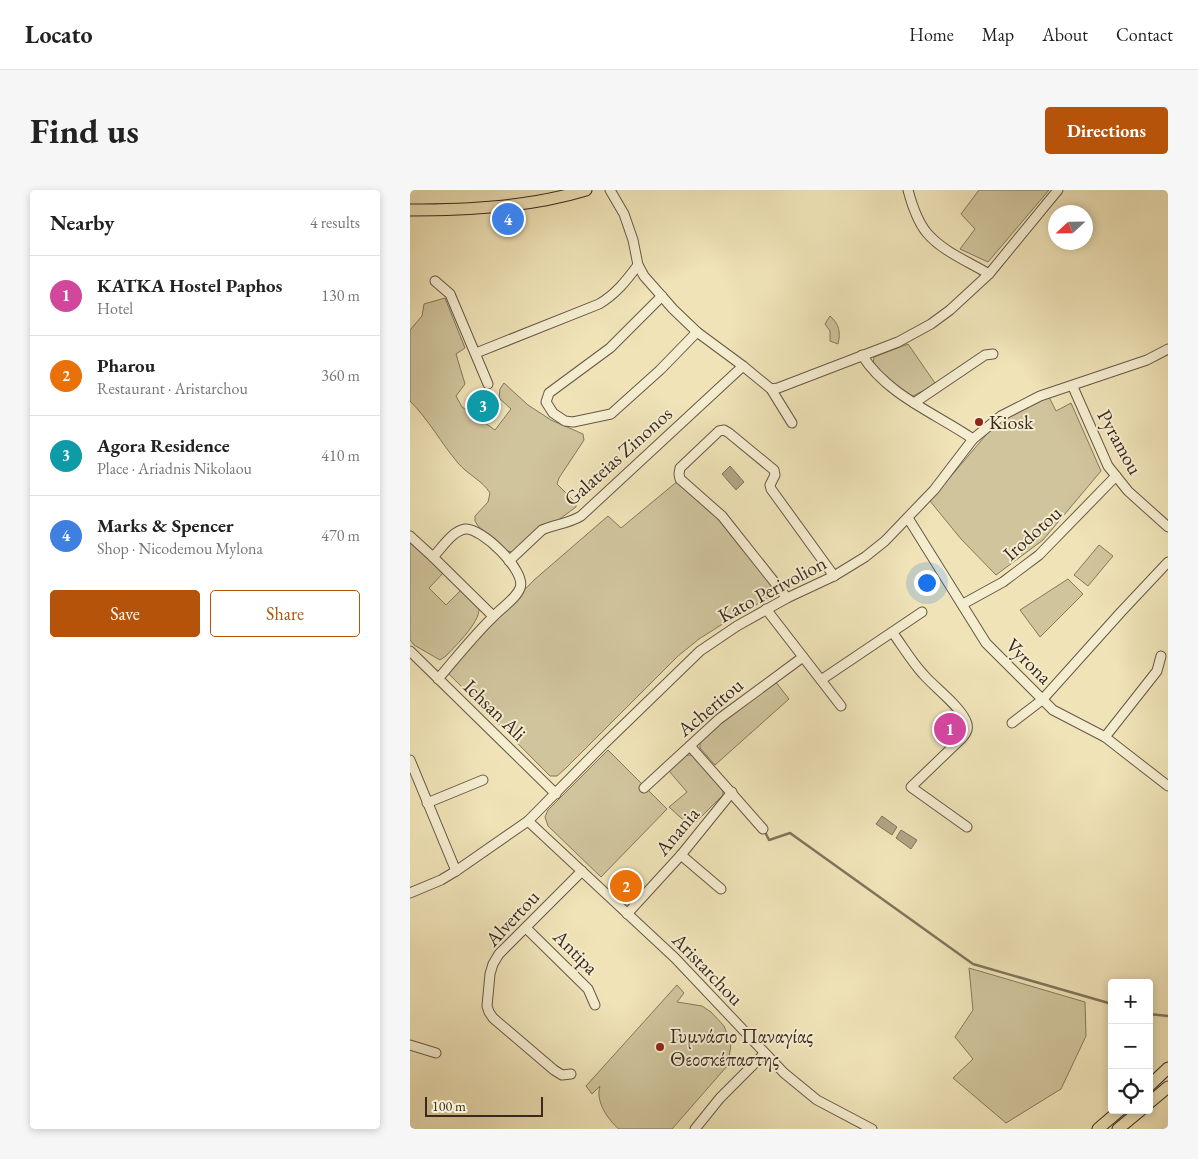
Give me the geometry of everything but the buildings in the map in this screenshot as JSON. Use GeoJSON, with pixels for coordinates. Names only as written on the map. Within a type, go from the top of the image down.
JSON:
{"type":"FeatureCollection","features":[{"type":"Feature","properties":{"kind":"main road"},"geometry":{"type":"LineString","coordinates":[[410,210],[484,208],[551,199],[586,190]]}},
{"type":"Feature","properties":{"kind":"main road"},"geometry":{"type":"LineString","coordinates":[[1153,1082],[1168,1068]]}},
{"type":"Feature","properties":{"kind":"main road"},"geometry":{"type":"LineString","coordinates":[[1153,1100],[1168,1087]]}},
{"type":"Feature","properties":{"kind":"main road"},"geometry":{"type":"LineString","coordinates":[[1098,1129],[1115,1114]]}},
{"type":"Feature","properties":{"kind":"main road"},"geometry":{"type":"LineString","coordinates":[[1118,1129],[1136,1114]]}},
{"type":"Feature","properties":{"kind":"street"},"geometry":{"type":"LineString","coordinates":[[610,190],[628,225],[638,265],[662,296],[697,332],[771,389],[792,423]]}},
{"type":"Feature","properties":{"kind":"street"},"geometry":{"type":"LineString","coordinates":[[908,190],[919,222],[927,234],[950,251],[989,274]]}},
{"type":"Feature","properties":{"kind":"street"},"geometry":{"type":"LineString","coordinates":[[771,389],[898,342],[932,324],[989,274],[1058,190]]}},
{"type":"Feature","properties":{"kind":"street"},"geometry":{"type":"LineString","coordinates":[[476,353],[599,304],[623,285],[638,265]]}},
{"type":"Feature","properties":{"kind":"street"},"geometry":{"type":"LineString","coordinates":[[435,281],[450,294],[488,384]]}},
{"type":"Feature","properties":{"kind":"street"},"geometry":{"type":"LineString","coordinates":[[662,296],[610,348],[549,393],[546,402],[553,413],[565,421],[573,422],[611,414],[660,370],[697,332]]}},
{"type":"Feature","properties":{"kind":"street","name":"Kato Perivolion"},"geometry":{"type":"LineString","coordinates":[[410,893],[441,880],[456,871],[528,821],[700,650],[723,634],[787,598],[834,576],[865,557],[908,518],[934,490],[973,439],[1001,416],[1040,396],[1147,360],[1168,349]]}},
{"type":"Feature","properties":{"kind":"street"},"geometry":{"type":"LineString","coordinates":[[914,403],[985,355],[993,354]]}},
{"type":"Feature","properties":{"kind":"street"},"geometry":{"type":"LineString","coordinates":[[862,356],[881,379],[914,403],[973,439]]}},
{"type":"Feature","properties":{"kind":"street","name":"Galateias Zinonos"},"geometry":{"type":"LineString","coordinates":[[509,560],[542,530],[581,516],[743,366]]}},
{"type":"Feature","properties":{"kind":"street","name":"Pyramou"},"geometry":{"type":"LineString","coordinates":[[1073,386],[1105,458],[1116,476],[1128,491],[1168,527]]}},
{"type":"Feature","properties":{"kind":"street"},"geometry":{"type":"LineString","coordinates":[[787,598],[722,516],[680,479],[680,468],[719,431],[724,430],[729,433],[774,470],[775,475],[770,485],[771,489],[834,576]]}},
{"type":"Feature","properties":{"kind":"street","name":"Irodotou"},"geometry":{"type":"LineString","coordinates":[[963,604],[1003,582],[1038,556],[1053,543],[1116,476]]}},
{"type":"Feature","properties":{"kind":"street","name":"Vyrona"},"geometry":{"type":"LineString","coordinates":[[908,518],[986,643],[1042,700],[1059,714],[1106,737],[1168,786]]}},
{"type":"Feature","properties":{"kind":"street"},"geometry":{"type":"LineString","coordinates":[[434,557],[457,532],[465,529],[474,530],[481,533],[509,560],[521,578],[518,593],[493,616],[438,679]]}},
{"type":"Feature","properties":{"kind":"street"},"geometry":{"type":"LineString","coordinates":[[410,536],[434,557],[493,616]]}},
{"type":"Feature","properties":{"kind":"street"},"geometry":{"type":"LineString","coordinates":[[1012,723],[1042,700],[1120,612],[1168,562]]}},
{"type":"Feature","properties":{"kind":"street"},"geometry":{"type":"LineString","coordinates":[[766,610],[841,706]]}},
{"type":"Feature","properties":{"kind":"street"},"geometry":{"type":"LineString","coordinates":[[821,680],[922,612]]}},
{"type":"Feature","properties":{"kind":"street"},"geometry":{"type":"LineString","coordinates":[[893,633],[922,673],[959,711],[968,727],[962,738],[912,787],[967,827]]}},
{"type":"Feature","properties":{"kind":"street","name":"Ichsan Ali"},"geometry":{"type":"LineString","coordinates":[[410,651],[556,794]]}},
{"type":"Feature","properties":{"kind":"street"},"geometry":{"type":"LineString","coordinates":[[1106,737],[1157,671],[1161,656]]}},
{"type":"Feature","properties":{"kind":"street","name":"Acheritou"},"geometry":{"type":"LineString","coordinates":[[644,788],[718,719],[803,657]]}},
{"type":"Feature","properties":{"kind":"street"},"geometry":{"type":"LineString","coordinates":[[690,746],[763,829]]}},
{"type":"Feature","properties":{"kind":"street"},"geometry":{"type":"LineString","coordinates":[[410,762],[456,871]]}},
{"type":"Feature","properties":{"kind":"street"},"geometry":{"type":"LineString","coordinates":[[428,803],[483,780]]}},
{"type":"Feature","properties":{"kind":"street","name":"Anania"},"geometry":{"type":"LineString","coordinates":[[628,914],[681,855],[732,792]]}},
{"type":"Feature","properties":{"kind":"street","name":"Aristarchou"},"geometry":{"type":"LineString","coordinates":[[528,821],[675,958],[784,1074],[817,1100],[872,1129]]}},
{"type":"Feature","properties":{"kind":"street"},"geometry":{"type":"LineString","coordinates":[[681,855],[721,889]]}},
{"type":"Feature","properties":{"kind":"street","name":"Alvertou"},"geometry":{"type":"LineString","coordinates":[[571,1074],[562,1075],[554,1070],[493,1018],[487,1006],[487,994],[493,964],[499,954],[582,871]]}},
{"type":"Feature","properties":{"kind":"street","name":"Antipa"},"geometry":{"type":"LineString","coordinates":[[526,928],[588,988],[595,1006]]}},
{"type":"Feature","properties":{"kind":"street"},"geometry":{"type":"LineString","coordinates":[[410,1046],[436,1053]]}},
{"type":"Feature","properties":{"kind":"street"},"geometry":{"type":"LineString","coordinates":[[695,1129],[720,1098],[764,1054]]}},
{"type":"Feature","properties":{"kind":"shaded area"},"geometry":{"type":"Polygon","coordinates":[[[979,190],[1049,190],[988,262],[960,249],[975,229],[961,214],[979,190]]]}},
{"type":"Feature","properties":{"kind":"shaded area"},"geometry":{"type":"Polygon","coordinates":[[[445,298],[465,348],[456,354],[465,384],[456,396],[462,407],[495,430],[511,409],[499,398],[500,389],[504,383],[528,405],[551,420],[583,434],[584,440],[557,484],[576,503],[576,507],[557,521],[541,525],[513,552],[507,551],[478,526],[475,516],[488,502],[490,493],[458,463],[410,401],[410,330],[422,316],[424,304],[445,298]]]}},
{"type":"Feature","properties":{"kind":"shaded area"},"geometry":{"type":"Polygon","coordinates":[[[830,316],[838,328],[838,344],[830,341],[830,331],[825,324],[830,316]]]}},
{"type":"Feature","properties":{"kind":"shaded area"},"geometry":{"type":"Polygon","coordinates":[[[908,344],[935,383],[913,396],[907,395],[873,364],[874,357],[908,344]]]}},
{"type":"Feature","properties":{"kind":"shaded area"},"geometry":{"type":"Polygon","coordinates":[[[1049,397],[1056,411],[1071,403],[1101,471],[1043,540],[996,575],[961,539],[930,501],[991,429],[1010,415],[1049,397]]]}},
{"type":"Feature","properties":{"kind":"shaded area"},"geometry":{"type":"Polygon","coordinates":[[[730,466],[744,482],[736,490],[722,474],[730,466]]]}},
{"type":"Feature","properties":{"kind":"shaded area"},"geometry":{"type":"Polygon","coordinates":[[[679,480],[725,526],[780,591],[699,639],[678,656],[566,768],[557,776],[550,776],[446,671],[534,580],[608,516],[621,528],[679,480]]]}},
{"type":"Feature","properties":{"kind":"shaded area"},"geometry":{"type":"Polygon","coordinates":[[[410,540],[445,571],[429,588],[446,605],[462,589],[478,605],[477,617],[468,632],[440,660],[414,645],[410,640],[410,540]]]}},
{"type":"Feature","properties":{"kind":"shaded area"},"geometry":{"type":"Polygon","coordinates":[[[1099,545],[1113,556],[1088,586],[1074,575],[1099,545]]]}},
{"type":"Feature","properties":{"kind":"shaded area"},"geometry":{"type":"Polygon","coordinates":[[[1068,579],[1083,594],[1040,637],[1020,610],[1068,579]]]}},
{"type":"Feature","properties":{"kind":"shaded area"},"geometry":{"type":"Polygon","coordinates":[[[775,681],[789,699],[715,765],[700,748],[700,743],[706,735],[775,681]]]}},
{"type":"Feature","properties":{"kind":"shaded area"},"geometry":{"type":"Polygon","coordinates":[[[608,750],[667,809],[601,877],[548,826],[545,817],[548,810],[608,750]]]}},
{"type":"Feature","properties":{"kind":"shaded area"},"geometry":{"type":"Polygon","coordinates":[[[693,755],[723,789],[723,795],[691,827],[669,807],[687,792],[669,771],[684,756],[693,755]]]}},
{"type":"Feature","properties":{"kind":"shaded area"},"geometry":{"type":"Polygon","coordinates":[[[882,816],[897,827],[892,835],[876,824],[882,816]]]}},
{"type":"Feature","properties":{"kind":"shaded area"},"geometry":{"type":"Polygon","coordinates":[[[901,830],[917,840],[911,849],[896,838],[901,830]]]}},
{"type":"Feature","properties":{"kind":"shaded area"},"geometry":{"type":"Polygon","coordinates":[[[969,968],[1085,1002],[1086,1036],[1061,1089],[1006,1123],[953,1078],[973,1059],[955,1037],[973,1010],[969,968]]]}},
{"type":"Feature","properties":{"kind":"shaded area","name":"Γυμνάσιο Παναγίας Θεοσκέπαστης"},"geometry":{"type":"Polygon","coordinates":[[[677,985],[684,993],[677,1002],[702,1006],[711,1012],[724,1026],[731,1044],[728,1065],[672,1129],[619,1129],[611,1121],[601,1104],[599,1098],[600,1086],[592,1094],[586,1086],[677,985]]]}},
{"type":"Feature","properties":{"kind":"waterway"},"geometry":{"type":"LineString","coordinates":[[764,830],[769,840],[790,833],[973,964],[1108,1003]]}},
{"type":"Feature","properties":{"kind":"waterway"},"geometry":{"type":"LineString","coordinates":[[1153,1014],[1168,1016]]}},
{"type":"Feature","properties":{"kind":"place","name":"Marks & Spencer"},"geometry":{"type":"Point","coordinates":[508,219]}},
{"type":"Feature","properties":{"kind":"place","name":"Agora Residence"},"geometry":{"type":"Point","coordinates":[483,406]}},
{"type":"Feature","properties":{"kind":"place","name":"Kiosk"},"geometry":{"type":"Point","coordinates":[979,422]}},
{"type":"Feature","properties":{"kind":"place","name":"KATKA Hostel Paphos"},"geometry":{"type":"Point","coordinates":[950,729]}},
{"type":"Feature","properties":{"kind":"place","name":"Pharou"},"geometry":{"type":"Point","coordinates":[626,886]}},
{"type":"Feature","properties":{"kind":"place","name":"Γυμνάσιο Παναγίας Θεοσκέπαστης"},"geometry":{"type":"Point","coordinates":[660,1047]}}]}
